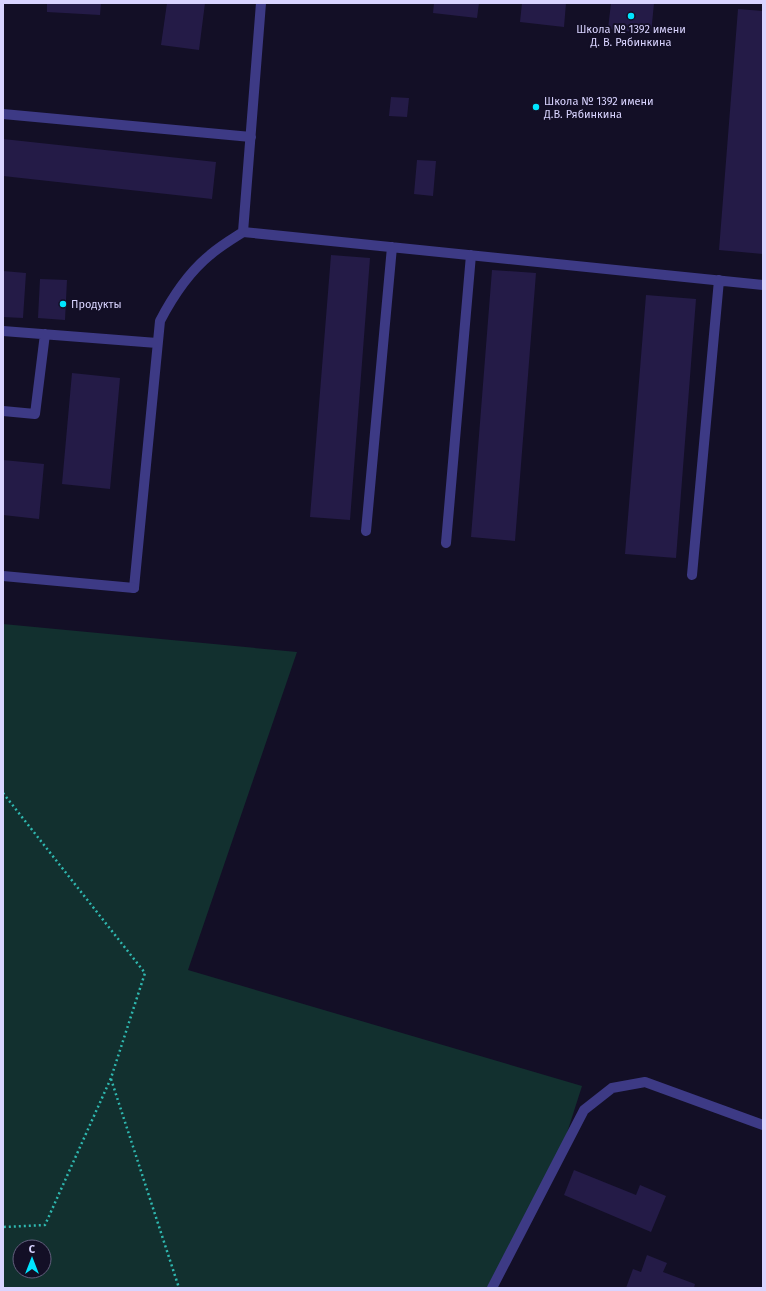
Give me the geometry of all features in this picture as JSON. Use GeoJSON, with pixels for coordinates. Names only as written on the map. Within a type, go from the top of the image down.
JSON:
{"type":"FeatureCollection","features":[{"type":"Feature","properties":{"kind":"street"},"geometry":{"type":"LineString","coordinates":[[243,232],[261,3]]}},
{"type":"Feature","properties":{"kind":"street"},"geometry":{"type":"LineString","coordinates":[[3,114],[251,137]]}},
{"type":"Feature","properties":{"kind":"street"},"geometry":{"type":"LineString","coordinates":[[3,576],[134,588],[160,322],[170,301],[186,279],[210,255],[243,232],[763,284]]}},
{"type":"Feature","properties":{"kind":"street"},"geometry":{"type":"LineString","coordinates":[[366,531],[392,247]]}},
{"type":"Feature","properties":{"kind":"street"},"geometry":{"type":"LineString","coordinates":[[446,544],[470,255]]}},
{"type":"Feature","properties":{"kind":"street"},"geometry":{"type":"LineString","coordinates":[[692,575],[719,280]]}},
{"type":"Feature","properties":{"kind":"street"},"geometry":{"type":"LineString","coordinates":[[3,331],[157,343]]}},
{"type":"Feature","properties":{"kind":"street"},"geometry":{"type":"LineString","coordinates":[[3,411],[35,414],[45,334]]}},
{"type":"Feature","properties":{"kind":"street"},"geometry":{"type":"LineString","coordinates":[[492,1288],[584,1110],[612,1088],[645,1082],[763,1125]]}},
{"type":"Feature","properties":{"kind":"path"},"geometry":{"type":"LineString","coordinates":[[3,794],[145,973],[111,1078],[45,1225],[3,1227]]}},
{"type":"Feature","properties":{"kind":"path"},"geometry":{"type":"LineString","coordinates":[[111,1078],[179,1288]]}},
{"type":"Feature","properties":{"kind":"green space"},"geometry":{"type":"Polygon","coordinates":[[[3,624],[297,652],[188,970],[582,1086],[566,1136],[494,1288],[3,1288],[3,624]]]}},
{"type":"Feature","properties":{"kind":"building"},"geometry":{"type":"Polygon","coordinates":[[[47,3],[101,3],[100,15],[47,12],[47,3]]]}},
{"type":"Feature","properties":{"kind":"building"},"geometry":{"type":"Polygon","coordinates":[[[167,3],[205,3],[199,50],[161,45],[167,3]]]}},
{"type":"Feature","properties":{"kind":"building"},"geometry":{"type":"Polygon","coordinates":[[[434,3],[479,3],[477,18],[433,13],[434,3]]]}},
{"type":"Feature","properties":{"kind":"building","name":"Школа № 1392 имени Д. В. Рябинкина"},"geometry":{"type":"Polygon","coordinates":[[[522,3],[566,3],[564,27],[520,22],[522,3]]]}},
{"type":"Feature","properties":{"kind":"building","name":"Школа № 1392 имени Д. В. Рябинкина"},"geometry":{"type":"Polygon","coordinates":[[[611,3],[654,3],[651,34],[608,29],[611,3]]]}},
{"type":"Feature","properties":{"kind":"building"},"geometry":{"type":"Polygon","coordinates":[[[738,9],[763,11],[763,254],[719,250],[738,9]]]}},
{"type":"Feature","properties":{"kind":"building"},"geometry":{"type":"Polygon","coordinates":[[[391,97],[409,98],[407,117],[389,116],[391,97]]]}},
{"type":"Feature","properties":{"kind":"building"},"geometry":{"type":"Polygon","coordinates":[[[3,139],[216,162],[212,199],[3,176],[3,139]]]}},
{"type":"Feature","properties":{"kind":"building"},"geometry":{"type":"Polygon","coordinates":[[[417,160],[436,161],[433,196],[414,194],[417,160]]]}},
{"type":"Feature","properties":{"kind":"building"},"geometry":{"type":"Polygon","coordinates":[[[331,255],[370,258],[350,520],[310,517],[331,255]]]}},
{"type":"Feature","properties":{"kind":"building"},"geometry":{"type":"Polygon","coordinates":[[[492,270],[536,273],[515,541],[471,537],[492,270]]]}},
{"type":"Feature","properties":{"kind":"building"},"geometry":{"type":"Polygon","coordinates":[[[3,271],[26,273],[23,318],[3,317],[3,271]]]}},
{"type":"Feature","properties":{"kind":"building"},"geometry":{"type":"Polygon","coordinates":[[[40,279],[67,280],[65,320],[38,318],[40,279]]]}},
{"type":"Feature","properties":{"kind":"building"},"geometry":{"type":"Polygon","coordinates":[[[646,295],[696,299],[676,558],[625,554],[646,295]]]}},
{"type":"Feature","properties":{"kind":"building"},"geometry":{"type":"Polygon","coordinates":[[[72,373],[120,378],[110,489],[62,484],[72,373]]]}},
{"type":"Feature","properties":{"kind":"building"},"geometry":{"type":"Polygon","coordinates":[[[3,460],[44,464],[39,519],[3,515],[3,460]]]}},
{"type":"Feature","properties":{"kind":"building"},"geometry":{"type":"Polygon","coordinates":[[[574,1170],[636,1195],[640,1185],[666,1196],[651,1232],[564,1195],[574,1170]]]}},
{"type":"Feature","properties":{"kind":"building"},"geometry":{"type":"Polygon","coordinates":[[[647,1255],[667,1263],[663,1272],[695,1284],[694,1288],[626,1288],[633,1269],[641,1272],[647,1255]]]}},
{"type":"Feature","properties":{"kind":"place","name":"Школа № 1392 имени Д. В. Рябинкина"},"geometry":{"type":"Point","coordinates":[631,16]}},
{"type":"Feature","properties":{"kind":"place","name":"Школа № 1392 имени Д.В. Рябинкина"},"geometry":{"type":"Point","coordinates":[536,107]}},
{"type":"Feature","properties":{"kind":"place","name":"Продукты"},"geometry":{"type":"Point","coordinates":[63,304]}}]}
